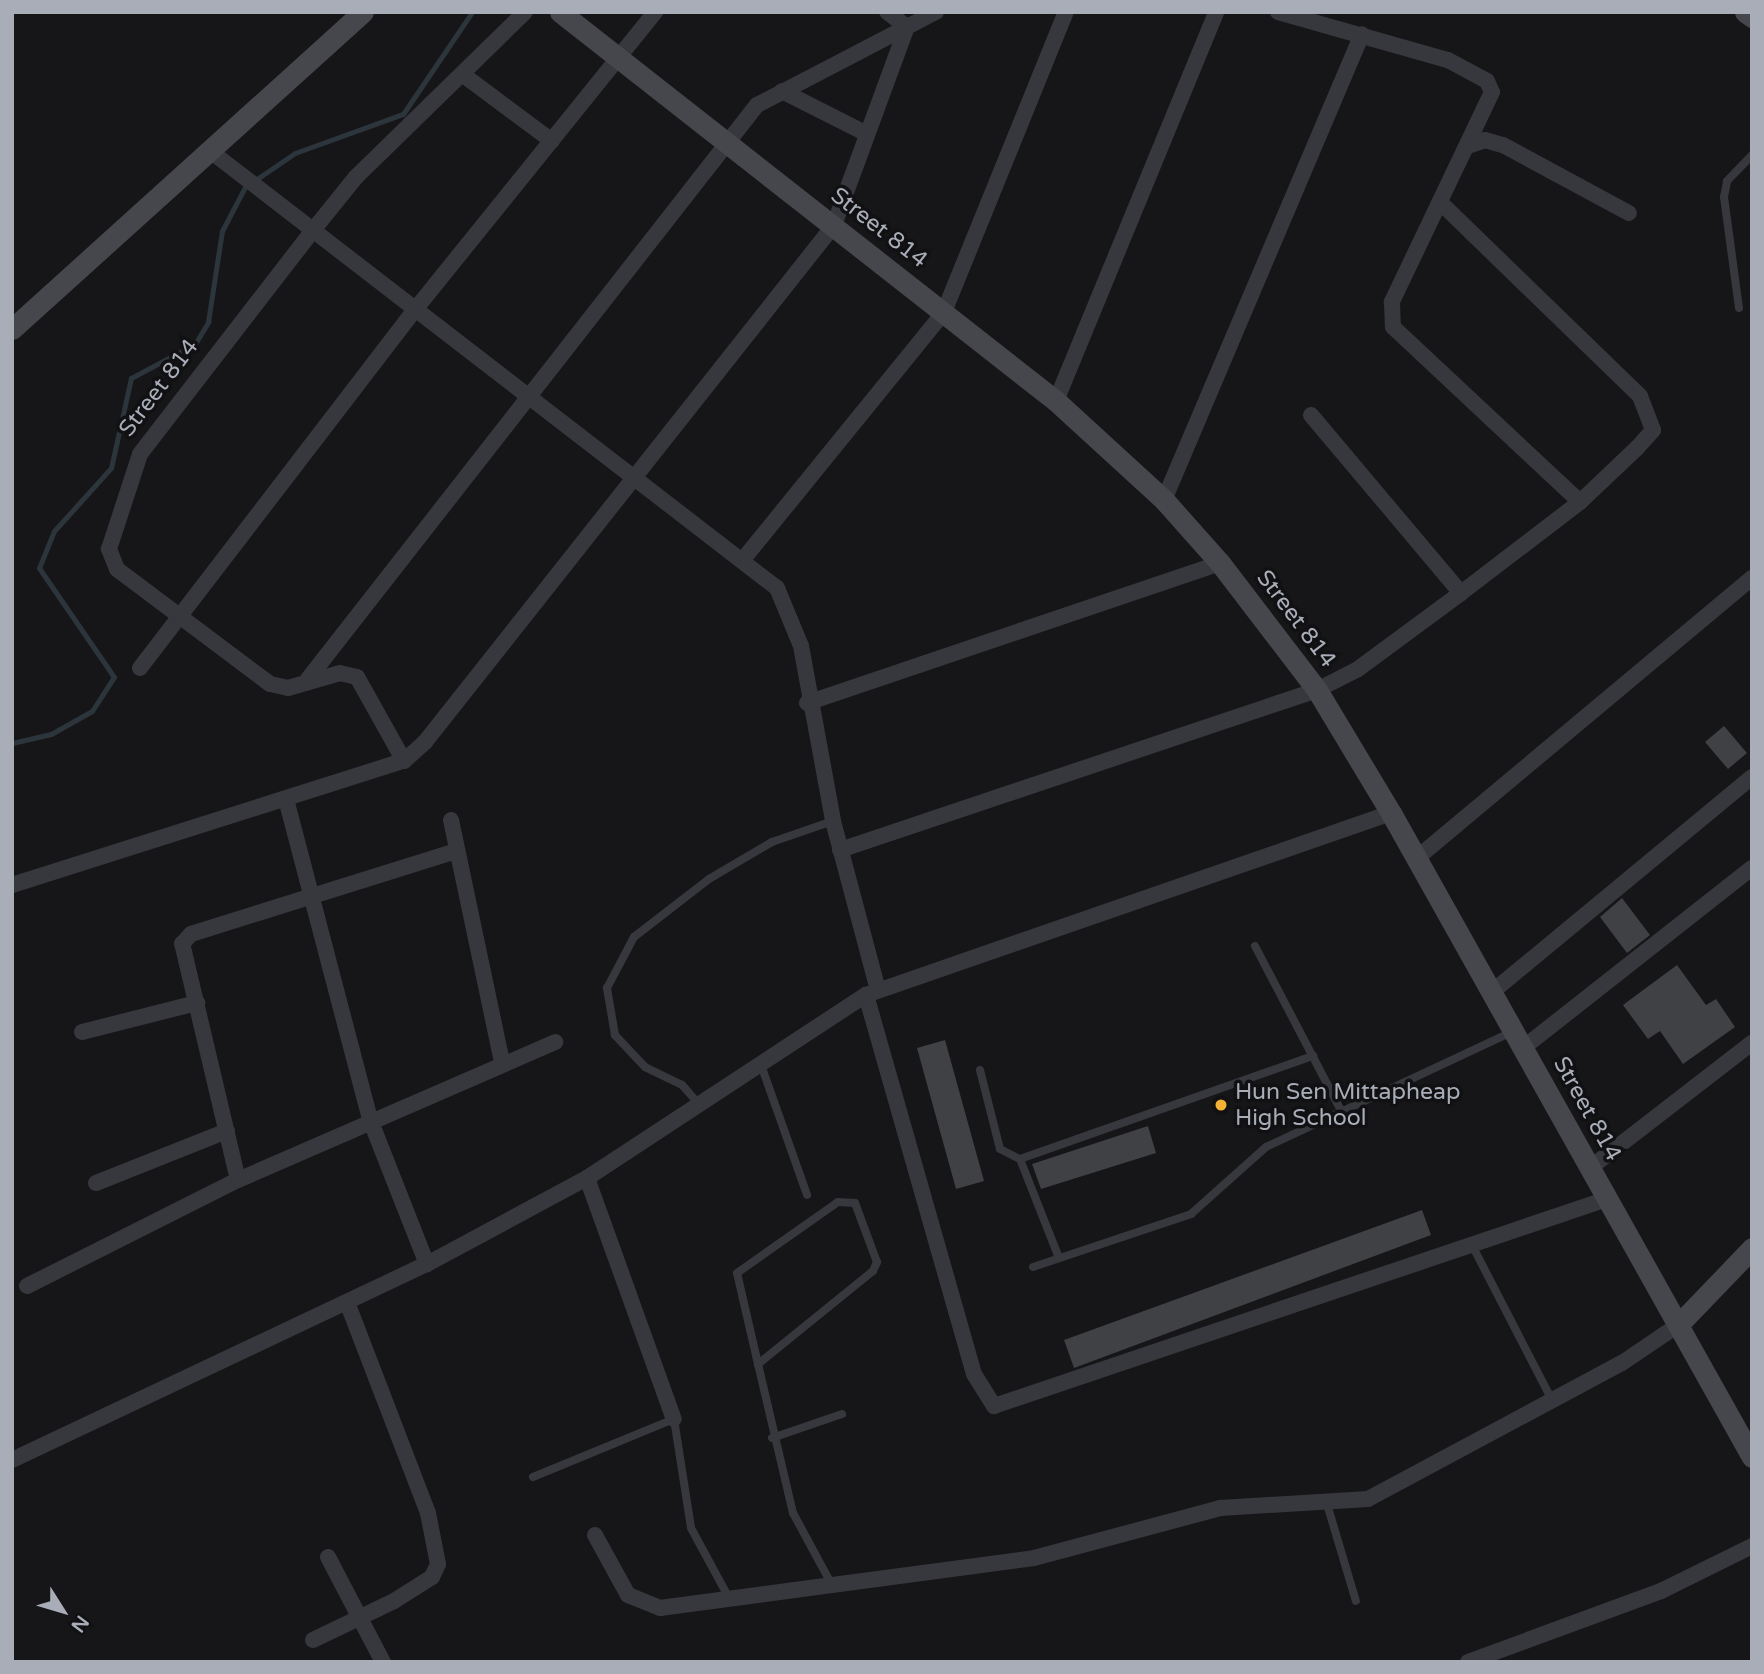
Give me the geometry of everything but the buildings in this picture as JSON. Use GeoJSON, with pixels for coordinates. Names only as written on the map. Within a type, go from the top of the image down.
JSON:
{"type":"FeatureCollection","features":[{"type":"Feature","properties":{"kind":"street"},"geometry":{"type":"LineString","coordinates":[[12,329],[363,12]]}},
{"type":"Feature","properties":{"kind":"street","name":"Street 814"},"geometry":{"type":"LineString","coordinates":[[404,761],[356,677],[308,679],[288,688],[270,684],[111,560],[133,471],[314,229],[356,177],[525,12]]}},
{"type":"Feature","properties":{"kind":"street","name":"Street 814"},"geometry":{"type":"LineString","coordinates":[[559,12],[621,56],[1056,401],[1164,500],[1220,563],[1317,690],[1391,813],[1752,1457]]}},
{"type":"Feature","properties":{"kind":"street"},"geometry":{"type":"LineString","coordinates":[[140,668],[418,306],[655,12]]}},
{"type":"Feature","properties":{"kind":"street"},"geometry":{"type":"LineString","coordinates":[[887,12],[907,27]]}},
{"type":"Feature","properties":{"kind":"street"},"geometry":{"type":"LineString","coordinates":[[308,679],[757,105],[936,12]]}},
{"type":"Feature","properties":{"kind":"street"},"geometry":{"type":"LineString","coordinates":[[745,557],[944,312],[1066,12]]}},
{"type":"Feature","properties":{"kind":"street"},"geometry":{"type":"LineString","coordinates":[[1056,401],[1216,12]]}},
{"type":"Feature","properties":{"kind":"street"},"geometry":{"type":"LineString","coordinates":[[1278,12],[1362,34],[1478,71],[1492,92],[1392,302],[1393,327],[1580,502]]}},
{"type":"Feature","properties":{"kind":"street"},"geometry":{"type":"LineString","coordinates":[[1745,12],[1752,18]]}},
{"type":"Feature","properties":{"kind":"street"},"geometry":{"type":"LineString","coordinates":[[12,884],[404,761],[834,225],[907,27]]}},
{"type":"Feature","properties":{"kind":"street"},"geometry":{"type":"LineString","coordinates":[[1164,500],[1362,34]]}},
{"type":"Feature","properties":{"kind":"street"},"geometry":{"type":"LineString","coordinates":[[462,74],[552,141]]}},
{"type":"Feature","properties":{"kind":"street"},"geometry":{"type":"LineString","coordinates":[[782,91],[867,134]]}},
{"type":"Feature","properties":{"kind":"street"},"geometry":{"type":"LineString","coordinates":[[1468,146],[1485,140],[1503,145],[1629,213]]}},
{"type":"Feature","properties":{"kind":"street"},"geometry":{"type":"LineString","coordinates":[[209,150],[418,306],[528,396],[745,557],[778,588],[793,617],[807,703],[872,992],[974,1374],[994,1406],[1474,1249],[1607,1199]]}},
{"type":"Feature","properties":{"kind":"street"},"geometry":{"type":"LineString","coordinates":[[840,850],[1317,690],[1359,669],[1580,502],[1653,430],[1651,415],[1640,396],[1440,201]]}},
{"type":"Feature","properties":{"kind":"street"},"geometry":{"type":"LineString","coordinates":[[1311,415],[1461,593]]}},
{"type":"Feature","properties":{"kind":"street"},"geometry":{"type":"LineString","coordinates":[[807,703],[1220,563]]}},
{"type":"Feature","properties":{"kind":"street"},"geometry":{"type":"LineString","coordinates":[[1417,858],[1752,578]]}},
{"type":"Feature","properties":{"kind":"street"},"geometry":{"type":"LineString","coordinates":[[1492,992],[1752,777]]}},
{"type":"Feature","properties":{"kind":"street"},"geometry":{"type":"LineString","coordinates":[[286,799],[371,1122],[428,1264]]}},
{"type":"Feature","properties":{"kind":"street"},"geometry":{"type":"LineString","coordinates":[[12,1460],[428,1264],[587,1178],[697,1102],[872,992],[1391,813]]}},
{"type":"Feature","properties":{"kind":"street"},"geometry":{"type":"LineString","coordinates":[[451,820],[453,852],[502,1061]]}},
{"type":"Feature","properties":{"kind":"street"},"geometry":{"type":"LineString","coordinates":[[238,1180],[181,944],[191,934],[453,852]]}},
{"type":"Feature","properties":{"kind":"street"},"geometry":{"type":"LineString","coordinates":[[1518,1039],[1752,868]]}},
{"type":"Feature","properties":{"kind":"street"},"geometry":{"type":"LineString","coordinates":[[82,1032],[197,1003]]}},
{"type":"Feature","properties":{"kind":"street"},"geometry":{"type":"LineString","coordinates":[[27,1286],[238,1180],[502,1061],[555,1042]]}},
{"type":"Feature","properties":{"kind":"street"},"geometry":{"type":"LineString","coordinates":[[1590,1168],[1752,1042]]}},
{"type":"Feature","properties":{"kind":"street"},"geometry":{"type":"LineString","coordinates":[[96,1183],[227,1131]]}},
{"type":"Feature","properties":{"kind":"street"},"geometry":{"type":"LineString","coordinates":[[587,1178],[674,1419]]}},
{"type":"Feature","properties":{"kind":"street"},"geometry":{"type":"LineString","coordinates":[[595,1535],[618,1583],[644,1605],[730,1599],[1034,1558],[1220,1508],[1327,1504],[1387,1492],[1552,1400],[1678,1325],[1752,1248]]}},
{"type":"Feature","properties":{"kind":"street"},"geometry":{"type":"LineString","coordinates":[[313,1640],[363,1619],[432,1577],[438,1552],[347,1302]]}},
{"type":"Feature","properties":{"kind":"street"},"geometry":{"type":"LineString","coordinates":[[1468,1662],[1661,1591],[1752,1546]]}},
{"type":"Feature","properties":{"kind":"street"},"geometry":{"type":"LineString","coordinates":[[328,1557],[363,1619],[383,1662]]}},
{"type":"Feature","properties":{"kind":"lane"},"geometry":{"type":"LineString","coordinates":[[1739,308],[1724,197],[1727,181],[1752,155]]}},
{"type":"Feature","properties":{"kind":"lane"},"geometry":{"type":"LineString","coordinates":[[697,1102],[682,1085],[645,1067],[615,1035],[607,988],[635,937],[709,879],[772,842],[833,821]]}},
{"type":"Feature","properties":{"kind":"lane"},"geometry":{"type":"LineString","coordinates":[[1255,946],[1343,1114]]}},
{"type":"Feature","properties":{"kind":"lane"},"geometry":{"type":"LineString","coordinates":[[1033,1266],[1191,1214],[1266,1147],[1518,1039]]}},
{"type":"Feature","properties":{"kind":"lane"},"geometry":{"type":"LineString","coordinates":[[1020,1159],[1313,1056]]}},
{"type":"Feature","properties":{"kind":"lane"},"geometry":{"type":"LineString","coordinates":[[760,1062],[807,1195]]}},
{"type":"Feature","properties":{"kind":"lane"},"geometry":{"type":"LineString","coordinates":[[980,1070],[1000,1149],[1020,1159],[1059,1258]]}},
{"type":"Feature","properties":{"kind":"lane"},"geometry":{"type":"LineString","coordinates":[[758,1364],[873,1271],[877,1262],[855,1203],[838,1202],[737,1273],[772,1438],[793,1513],[831,1585]]}},
{"type":"Feature","properties":{"kind":"lane"},"geometry":{"type":"LineString","coordinates":[[1474,1249],[1552,1400]]}},
{"type":"Feature","properties":{"kind":"lane"},"geometry":{"type":"LineString","coordinates":[[772,1438],[842,1414]]}},
{"type":"Feature","properties":{"kind":"lane"},"geometry":{"type":"LineString","coordinates":[[533,1477],[674,1419],[691,1528],[730,1599]]}},
{"type":"Feature","properties":{"kind":"lane"},"geometry":{"type":"LineString","coordinates":[[1327,1504],[1356,1601]]}},
{"type":"Feature","properties":{"kind":"waterway"},"geometry":{"type":"LineString","coordinates":[[12,743],[51,734],[92,711],[114,677],[39,568],[54,531],[111,468],[131,378],[195,344],[208,322],[222,231],[245,187],[295,153],[403,114],[472,12]]}},
{"type":"Feature","properties":{"kind":"place","name":"Hun Sen Mittapheap High School"},"geometry":{"type":"Point","coordinates":[1221,1105]}}]}
